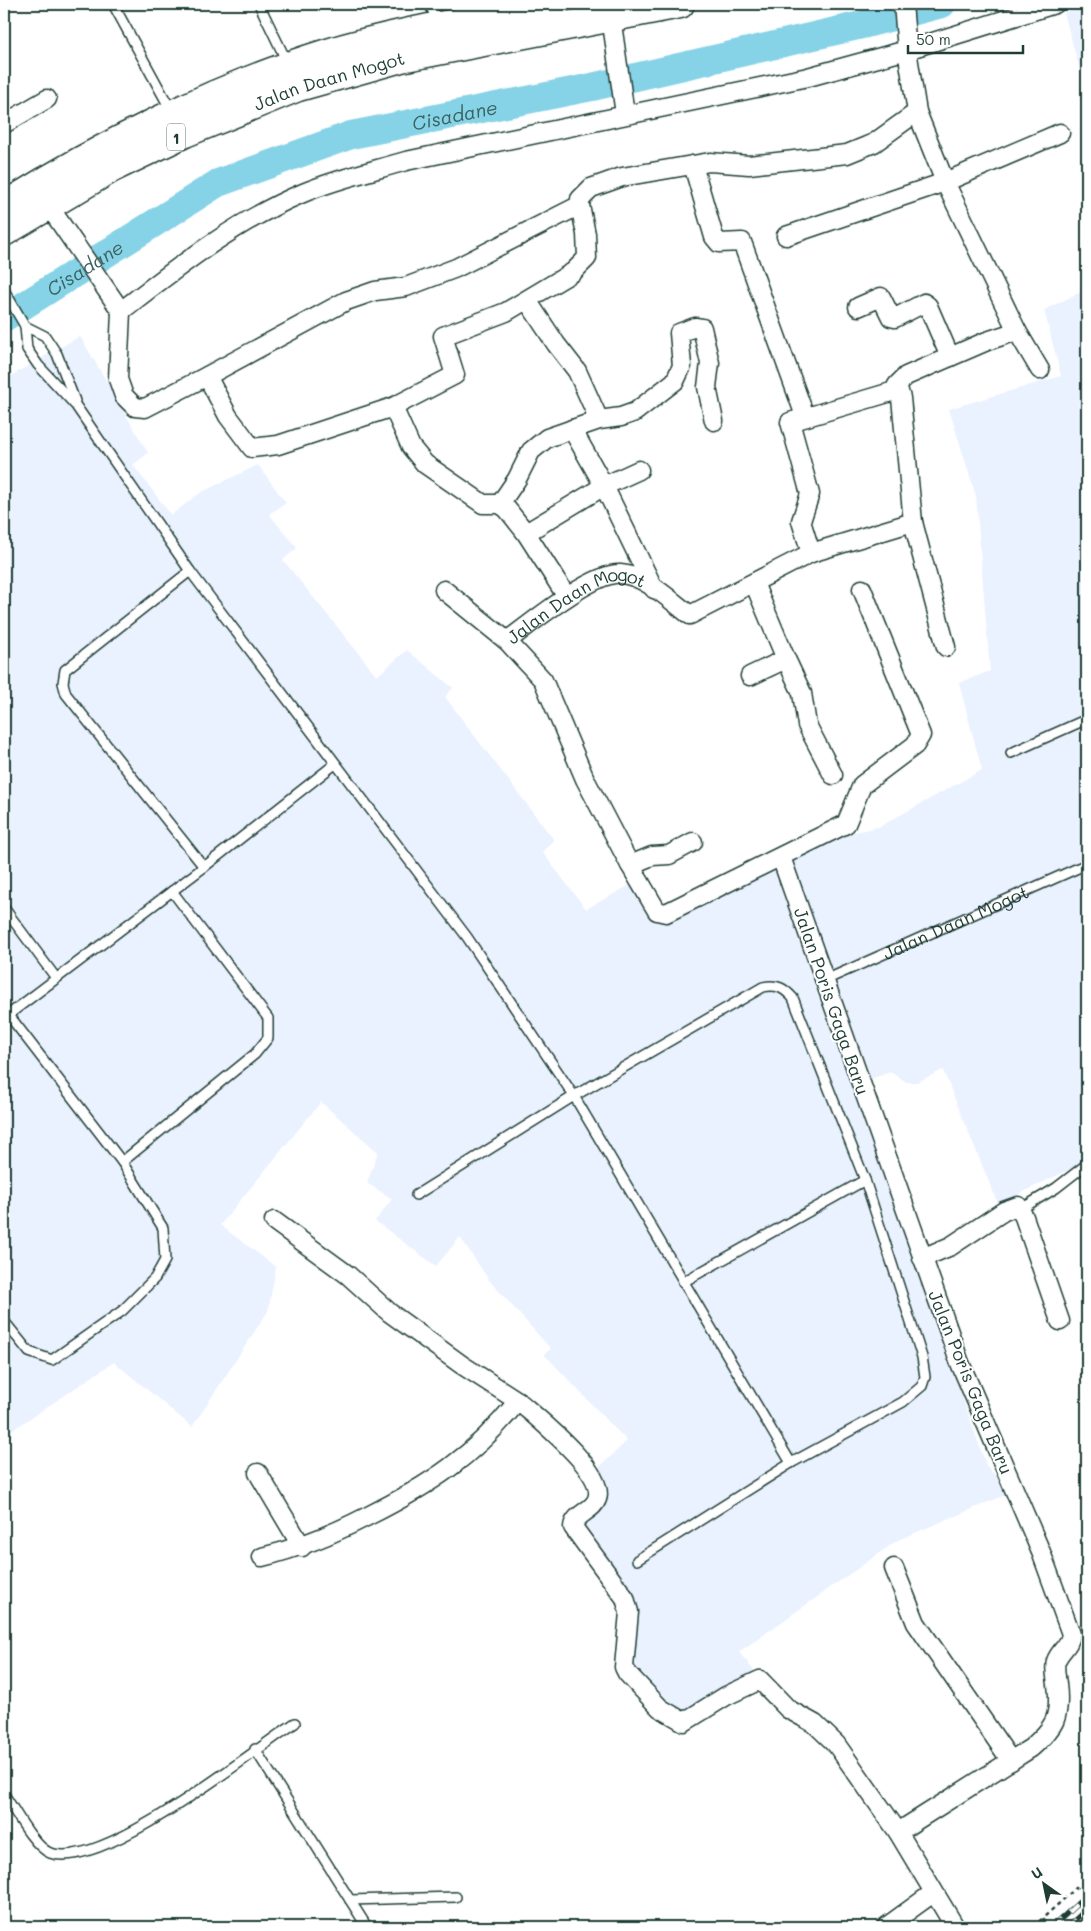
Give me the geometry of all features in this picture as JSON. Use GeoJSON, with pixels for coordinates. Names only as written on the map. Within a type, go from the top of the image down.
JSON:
{"type":"FeatureCollection","features":[{"type":"Feature","properties":{"kind":"highway","name":"Jalan Daan Mogot"},"geometry":{"type":"LineString","coordinates":[[4,206],[98,152],[174,114],[289,66],[358,56],[613,29],[680,4]]}},
{"type":"Feature","properties":{"kind":"highway","name":"Jalan Daan Mogot"},"geometry":{"type":"LineString","coordinates":[[4,232],[53,212],[112,168],[185,133],[298,87],[435,15],[547,5]]}},
{"type":"Feature","properties":{"kind":"street"},"geometry":{"type":"LineString","coordinates":[[903,4],[906,47],[917,112],[945,182],[1017,331],[1040,370]]}},
{"type":"Feature","properties":{"kind":"street"},"geometry":{"type":"LineString","coordinates":[[117,305],[245,223],[303,193],[406,161],[624,109],[808,77],[1055,4]]}},
{"type":"Feature","properties":{"kind":"street"},"geometry":{"type":"LineString","coordinates":[[613,29],[624,109]]}},
{"type":"Feature","properties":{"kind":"street"},"geometry":{"type":"LineString","coordinates":[[4,124],[46,100]]}},
{"type":"Feature","properties":{"kind":"street"},"geometry":{"type":"LineString","coordinates":[[207,376],[228,416],[252,448],[278,445],[393,407],[454,375],[443,336],[506,312],[573,272],[587,258],[586,234],[580,199],[591,188],[622,177],[710,162],[748,165],[847,154],[874,143],[917,112]]}},
{"type":"Feature","properties":{"kind":"street"},"geometry":{"type":"LineString","coordinates":[[786,236],[945,182],[1060,133]]}},
{"type":"Feature","properties":{"kind":"street"},"geometry":{"type":"LineString","coordinates":[[693,165],[714,237],[719,242],[742,242],[805,416]]}},
{"type":"Feature","properties":{"kind":"street"},"geometry":{"type":"LineString","coordinates":[[53,212],[117,305],[118,379],[124,396],[135,407],[145,408],[346,301],[375,291],[406,287],[456,268],[580,205]]}},
{"type":"Feature","properties":{"kind":"street"},"geometry":{"type":"LineString","coordinates":[[858,307],[881,297],[891,317],[895,318],[924,303],[928,306],[950,357]]}},
{"type":"Feature","properties":{"kind":"street"},"geometry":{"type":"LineString","coordinates":[[527,300],[556,344],[577,371],[600,420]]}},
{"type":"Feature","properties":{"kind":"street"},"geometry":{"type":"LineString","coordinates":[[500,504],[517,479],[531,451],[547,438],[600,420],[609,420],[635,412],[675,380],[682,366],[679,333],[700,327],[710,363],[707,387],[714,421]]}},
{"type":"Feature","properties":{"kind":"street"},"geometry":{"type":"LineString","coordinates":[[946,647],[913,522],[901,398],[897,385],[901,379],[950,357],[1017,331]]}},
{"type":"Feature","properties":{"kind":"street"},"geometry":{"type":"LineString","coordinates":[[811,553],[801,521],[810,494],[790,422],[898,390]]}},
{"type":"Feature","properties":{"kind":"street"},"geometry":{"type":"LineString","coordinates":[[393,407],[411,446],[425,464],[483,504],[500,504],[507,509],[526,533],[567,597]]}},
{"type":"Feature","properties":{"kind":"street"},"geometry":{"type":"LineString","coordinates":[[572,429],[604,486],[655,590]]}},
{"type":"Feature","properties":{"kind":"street"},"geometry":{"type":"LineString","coordinates":[[526,533],[604,486],[639,470]]}},
{"type":"Feature","properties":{"kind":"street","name":"Jalan Daan Mogot"},"geometry":{"type":"LineString","coordinates":[[781,857],[666,913],[657,912],[585,779],[542,680],[506,641],[567,597],[607,575],[622,574],[641,580],[690,615],[811,553],[913,522]]}},
{"type":"Feature","properties":{"kind":"street"},"geometry":{"type":"LineString","coordinates":[[754,583],[802,693],[807,725],[833,775]]}},
{"type":"Feature","properties":{"kind":"street"},"geometry":{"type":"LineString","coordinates":[[781,857],[846,824],[862,785],[915,745],[921,735],[862,589]]}},
{"type":"Feature","properties":{"kind":"street"},"geometry":{"type":"LineString","coordinates":[[444,590],[506,641]]}},
{"type":"Feature","properties":{"kind":"street"},"geometry":{"type":"LineString","coordinates":[[750,676],[786,659]]}},
{"type":"Feature","properties":{"kind":"street"},"geometry":{"type":"LineString","coordinates":[[630,865],[652,856],[669,855],[693,842]]}},
{"type":"Feature","properties":{"kind":"street","name":"Jalan Poris Gaga Baru"},"geometry":{"type":"LineString","coordinates":[[781,857],[794,889],[823,981],[960,1363],[1042,1552],[1071,1634],[1070,1642],[1056,1660],[1058,1715],[1048,1733],[1011,1761],[898,1832]]}},
{"type":"Feature","properties":{"kind":"street"},"geometry":{"type":"LineString","coordinates":[[922,1258],[951,1246],[1009,1208],[1018,1206],[1021,1209],[1060,1321]]}},
{"type":"Feature","properties":{"kind":"street"},"geometry":{"type":"LineString","coordinates":[[274,1222],[348,1275],[390,1313],[462,1365],[518,1401],[574,1450],[596,1484],[598,1493],[596,1501],[574,1522],[573,1527],[626,1598],[629,1612],[624,1667],[639,1688],[660,1708],[684,1722],[726,1696],[760,1680],[788,1709],[825,1731],[898,1832],[955,1927]]}},
{"type":"Feature","properties":{"kind":"street"},"geometry":{"type":"LineString","coordinates":[[262,1557],[302,1547],[377,1512],[424,1487],[451,1469],[502,1422],[518,1401]]}},
{"type":"Feature","properties":{"kind":"street"},"geometry":{"type":"LineString","coordinates":[[258,1474],[302,1547]]}},
{"type":"Feature","properties":{"kind":"street"},"geometry":{"type":"LineString","coordinates":[[894,1568],[916,1623],[1011,1761]]}},
{"type":"Feature","properties":{"kind":"street"},"geometry":{"type":"LineString","coordinates":[[886,1927],[933,1892]]}},
{"type":"Feature","properties":{"kind":"lane"},"geometry":{"type":"LineString","coordinates":[[113,4],[174,114]]}},
{"type":"Feature","properties":{"kind":"lane"},"geometry":{"type":"LineString","coordinates":[[259,4],[289,66]]}},
{"type":"Feature","properties":{"kind":"lane"},"geometry":{"type":"LineString","coordinates":[[4,290],[26,326],[27,349],[38,365],[76,406],[190,571],[467,937],[574,1096],[791,1463]]}},
{"type":"Feature","properties":{"kind":"lane"},"geometry":{"type":"LineString","coordinates":[[26,326],[45,336],[57,354],[76,406]]}},
{"type":"Feature","properties":{"kind":"lane"},"geometry":{"type":"LineString","coordinates":[[190,571],[64,670],[63,683],[66,694],[204,867]]}},
{"type":"Feature","properties":{"kind":"lane"},"geometry":{"type":"LineString","coordinates":[[1011,753],[1087,719]]}},
{"type":"Feature","properties":{"kind":"lane"},"geometry":{"type":"LineString","coordinates":[[4,1321],[29,1352],[52,1360],[122,1311],[155,1278],[165,1260],[163,1228],[122,1162],[6,1016],[204,867],[335,764]]}},
{"type":"Feature","properties":{"kind":"lane","name":"Jalan Daan Mogot"},"geometry":{"type":"LineString","coordinates":[[823,981],[1087,864]]}},
{"type":"Feature","properties":{"kind":"lane"},"geometry":{"type":"LineString","coordinates":[[122,1162],[255,1054],[268,1038],[268,1018],[172,891]]}},
{"type":"Feature","properties":{"kind":"lane"},"geometry":{"type":"LineString","coordinates":[[4,908],[56,978]]}},
{"type":"Feature","properties":{"kind":"lane"},"geometry":{"type":"LineString","coordinates":[[416,1195],[574,1096],[763,987],[774,985],[785,989],[799,1007],[865,1180],[922,1357],[925,1377],[922,1386],[904,1402],[791,1463],[638,1560]]}},
{"type":"Feature","properties":{"kind":"lane"},"geometry":{"type":"LineString","coordinates":[[1021,1209],[1056,1188],[1087,1164]]}},
{"type":"Feature","properties":{"kind":"lane"},"geometry":{"type":"LineString","coordinates":[[683,1282],[865,1180]]}},
{"type":"Feature","properties":{"kind":"lane"},"geometry":{"type":"LineString","coordinates":[[4,1794],[39,1846],[50,1853],[62,1855],[83,1852],[108,1844],[173,1807],[295,1722]]}},
{"type":"Feature","properties":{"kind":"lane"},"geometry":{"type":"LineString","coordinates":[[255,1749],[367,1927]]}},
{"type":"Feature","properties":{"kind":"lane"},"geometry":{"type":"LineString","coordinates":[[350,1900],[456,1897]]}},
{"type":"Feature","properties":{"kind":"path"},"geometry":{"type":"LineString","coordinates":[[1033,1927],[1087,1878]]}},
{"type":"Feature","properties":{"kind":"path"},"geometry":{"type":"LineString","coordinates":[[1042,1919],[1048,1926]]}},
{"type":"Feature","properties":{"kind":"shaded area"},"geometry":{"type":"Polygon","coordinates":[[[1087,4],[1087,95],[1064,13],[1087,4]]]}},
{"type":"Feature","properties":{"kind":"shaded area"},"geometry":{"type":"Polygon","coordinates":[[[1087,289],[1087,1161],[998,1204],[943,1070],[917,1082],[907,1082],[890,1072],[854,1085],[986,1465],[1010,1493],[898,1540],[739,1652],[758,1676],[699,1713],[685,1731],[651,1710],[619,1674],[624,1604],[568,1536],[599,1504],[589,1477],[627,1441],[544,1354],[551,1349],[489,1280],[460,1237],[436,1266],[375,1221],[392,1199],[367,1183],[378,1152],[321,1102],[220,1225],[276,1267],[268,1311],[192,1427],[114,1362],[11,1431],[4,1424],[4,380],[80,336],[148,453],[133,465],[171,515],[200,493],[258,465],[286,503],[269,514],[297,548],[283,560],[377,676],[407,650],[453,688],[445,697],[554,840],[542,852],[586,909],[636,882],[654,917],[825,838],[879,827],[982,770],[959,683],[990,671],[976,496],[949,409],[1061,376],[1044,310],[1087,289]]]}},
{"type":"Feature","properties":{"kind":"waterway","name":"Cisadane"},"geometry":{"type":"LineString","coordinates":[[4,318],[218,183],[351,135],[592,87],[866,24],[942,4]]}},
{"type":"Feature","properties":{"kind":"railway"},"geometry":{"type":"LineString","coordinates":[[1052,1927],[1087,1895]]}},
{"type":"Feature","properties":{"kind":"railway"},"geometry":{"type":"LineString","coordinates":[[1067,1927],[1087,1909]]}}]}
